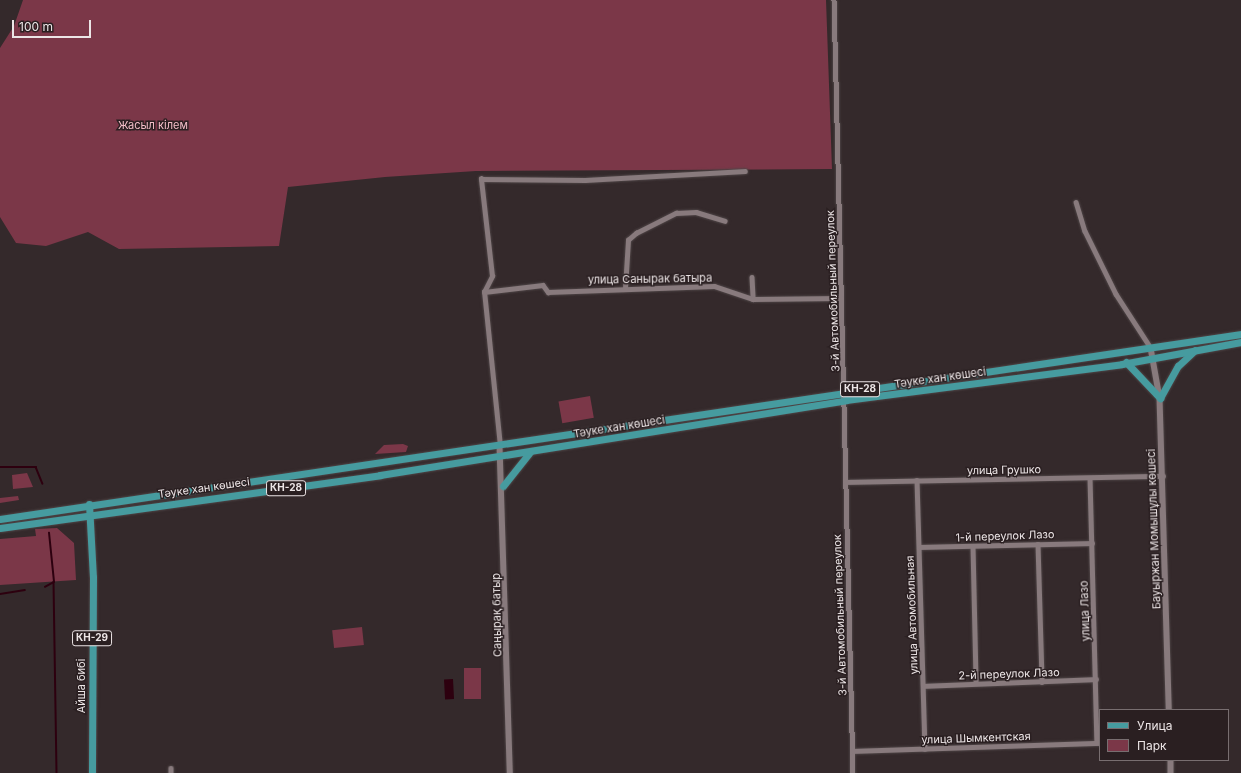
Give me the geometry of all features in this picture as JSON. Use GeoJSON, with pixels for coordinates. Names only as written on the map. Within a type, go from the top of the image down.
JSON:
{"type":"FeatureCollection","features":[{"type":"Feature","properties":{"kind":"main road","name":"Тәуке хан көшесі"},"geometry":{"type":"LineString","coordinates":[[0,519],[89,504],[500,446],[845,390],[1151,348],[1241,334]]}},
{"type":"Feature","properties":{"kind":"main road","name":"Тәуке хан көшесі"},"geometry":{"type":"LineString","coordinates":[[0,528],[530,452],[846,400],[1126,362],[1241,342]]}},
{"type":"Feature","properties":{"kind":"main road"},"geometry":{"type":"LineString","coordinates":[[1126,362],[1160,398],[1178,366],[1195,350]]}},
{"type":"Feature","properties":{"kind":"main road"},"geometry":{"type":"LineString","coordinates":[[503,486],[530,452]]}},
{"type":"Feature","properties":{"kind":"main road","name":"Айша бибі"},"geometry":{"type":"LineString","coordinates":[[89,504],[92,773]]}},
{"type":"Feature","properties":{"kind":"street","name":"3-й Автомобильный переулок"},"geometry":{"type":"LineString","coordinates":[[834,0],[841,298],[846,400],[845,482],[853,773]]}},
{"type":"Feature","properties":{"kind":"street"},"geometry":{"type":"LineString","coordinates":[[500,446],[484,292],[492,276],[481,179],[585,180],[745,171]]}},
{"type":"Feature","properties":{"kind":"street"},"geometry":{"type":"LineString","coordinates":[[1076,202],[1085,231],[1116,294],[1151,348]]}},
{"type":"Feature","properties":{"kind":"street"},"geometry":{"type":"LineString","coordinates":[[625,288],[627,246],[636,233],[676,213],[696,212],[725,221]]}},
{"type":"Feature","properties":{"kind":"street"},"geometry":{"type":"LineString","coordinates":[[752,277],[752,299]]}},
{"type":"Feature","properties":{"kind":"street","name":"улица Санырак батыра"},"geometry":{"type":"LineString","coordinates":[[484,292],[543,285],[548,292],[625,288],[670,290],[714,286],[752,299],[841,298]]}},
{"type":"Feature","properties":{"kind":"street","name":"Бауыржан Момышұлы көшесі"},"geometry":{"type":"LineString","coordinates":[[1151,348],[1155,357],[1160,398],[1169,709]]}},
{"type":"Feature","properties":{"kind":"street","name":"Саңырақ батыр"},"geometry":{"type":"LineString","coordinates":[[500,446],[503,486],[510,773]]}},
{"type":"Feature","properties":{"kind":"street","name":"улица Грушко"},"geometry":{"type":"LineString","coordinates":[[845,482],[1162,476]]}},
{"type":"Feature","properties":{"kind":"street","name":"улица Лазо"},"geometry":{"type":"LineString","coordinates":[[1090,478],[1099,743]]}},
{"type":"Feature","properties":{"kind":"street","name":"улица Автомобильная"},"geometry":{"type":"LineString","coordinates":[[917,480],[924,686],[924,749]]}},
{"type":"Feature","properties":{"kind":"street","name":"1-й переулок Лазо"},"geometry":{"type":"LineString","coordinates":[[920,547],[1092,542]]}},
{"type":"Feature","properties":{"kind":"street"},"geometry":{"type":"LineString","coordinates":[[1038,544],[1042,682]]}},
{"type":"Feature","properties":{"kind":"street"},"geometry":{"type":"LineString","coordinates":[[973,546],[976,684]]}},
{"type":"Feature","properties":{"kind":"street","name":"2-й переулок Лазо"},"geometry":{"type":"LineString","coordinates":[[924,686],[1096,679]]}},
{"type":"Feature","properties":{"kind":"street","name":"улица Шымкентская"},"geometry":{"type":"LineString","coordinates":[[853,750],[1099,743]]}},
{"type":"Feature","properties":{"kind":"street"},"geometry":{"type":"LineString","coordinates":[[1171,761],[1171,773]]}},
{"type":"Feature","properties":{"kind":"green space","name":"Жасыл кілем"},"geometry":{"type":"Polygon","coordinates":[[[23,0],[826,0],[832,169],[476,171],[385,177],[288,187],[279,246],[119,249],[88,232],[46,246],[16,243],[0,217],[0,48],[14,26],[23,0]]]}},
{"type":"Feature","properties":{"kind":"green space"},"geometry":{"type":"Polygon","coordinates":[[[590,396],[594,418],[562,423],[558,402],[590,396]]]}},
{"type":"Feature","properties":{"kind":"green space"},"geometry":{"type":"Polygon","coordinates":[[[403,444],[408,446],[406,452],[375,454],[384,445],[403,444]]]}},
{"type":"Feature","properties":{"kind":"green space"},"geometry":{"type":"Polygon","coordinates":[[[27,473],[33,487],[13,489],[12,475],[27,473]]]}},
{"type":"Feature","properties":{"kind":"green space"},"geometry":{"type":"Polygon","coordinates":[[[18,496],[19,500],[0,503],[0,498],[18,496]]]}},
{"type":"Feature","properties":{"kind":"green space"},"geometry":{"type":"Polygon","coordinates":[[[57,528],[74,543],[76,580],[0,585],[0,539],[36,536],[35,529],[57,528]]]}},
{"type":"Feature","properties":{"kind":"green space"},"geometry":{"type":"Polygon","coordinates":[[[362,627],[364,645],[334,648],[332,630],[362,627]]]}},
{"type":"Feature","properties":{"kind":"green space"},"geometry":{"type":"Polygon","coordinates":[[[464,668],[481,668],[481,699],[464,699],[464,668]]]}},
{"type":"Feature","properties":{"kind":"shaded area"},"geometry":{"type":"Polygon","coordinates":[[[444,679],[453,679],[454,699],[445,699],[444,679]]]}},
{"type":"Feature","properties":{"kind":"waterway"},"geometry":{"type":"LineString","coordinates":[[0,467],[36,467],[43,484]]}},
{"type":"Feature","properties":{"kind":"waterway"},"geometry":{"type":"LineString","coordinates":[[45,587],[54,582],[49,533]]}},
{"type":"Feature","properties":{"kind":"waterway"},"geometry":{"type":"LineString","coordinates":[[54,582],[57,773]]}},
{"type":"Feature","properties":{"kind":"waterway"},"geometry":{"type":"LineString","coordinates":[[0,594],[25,590]]}}]}
